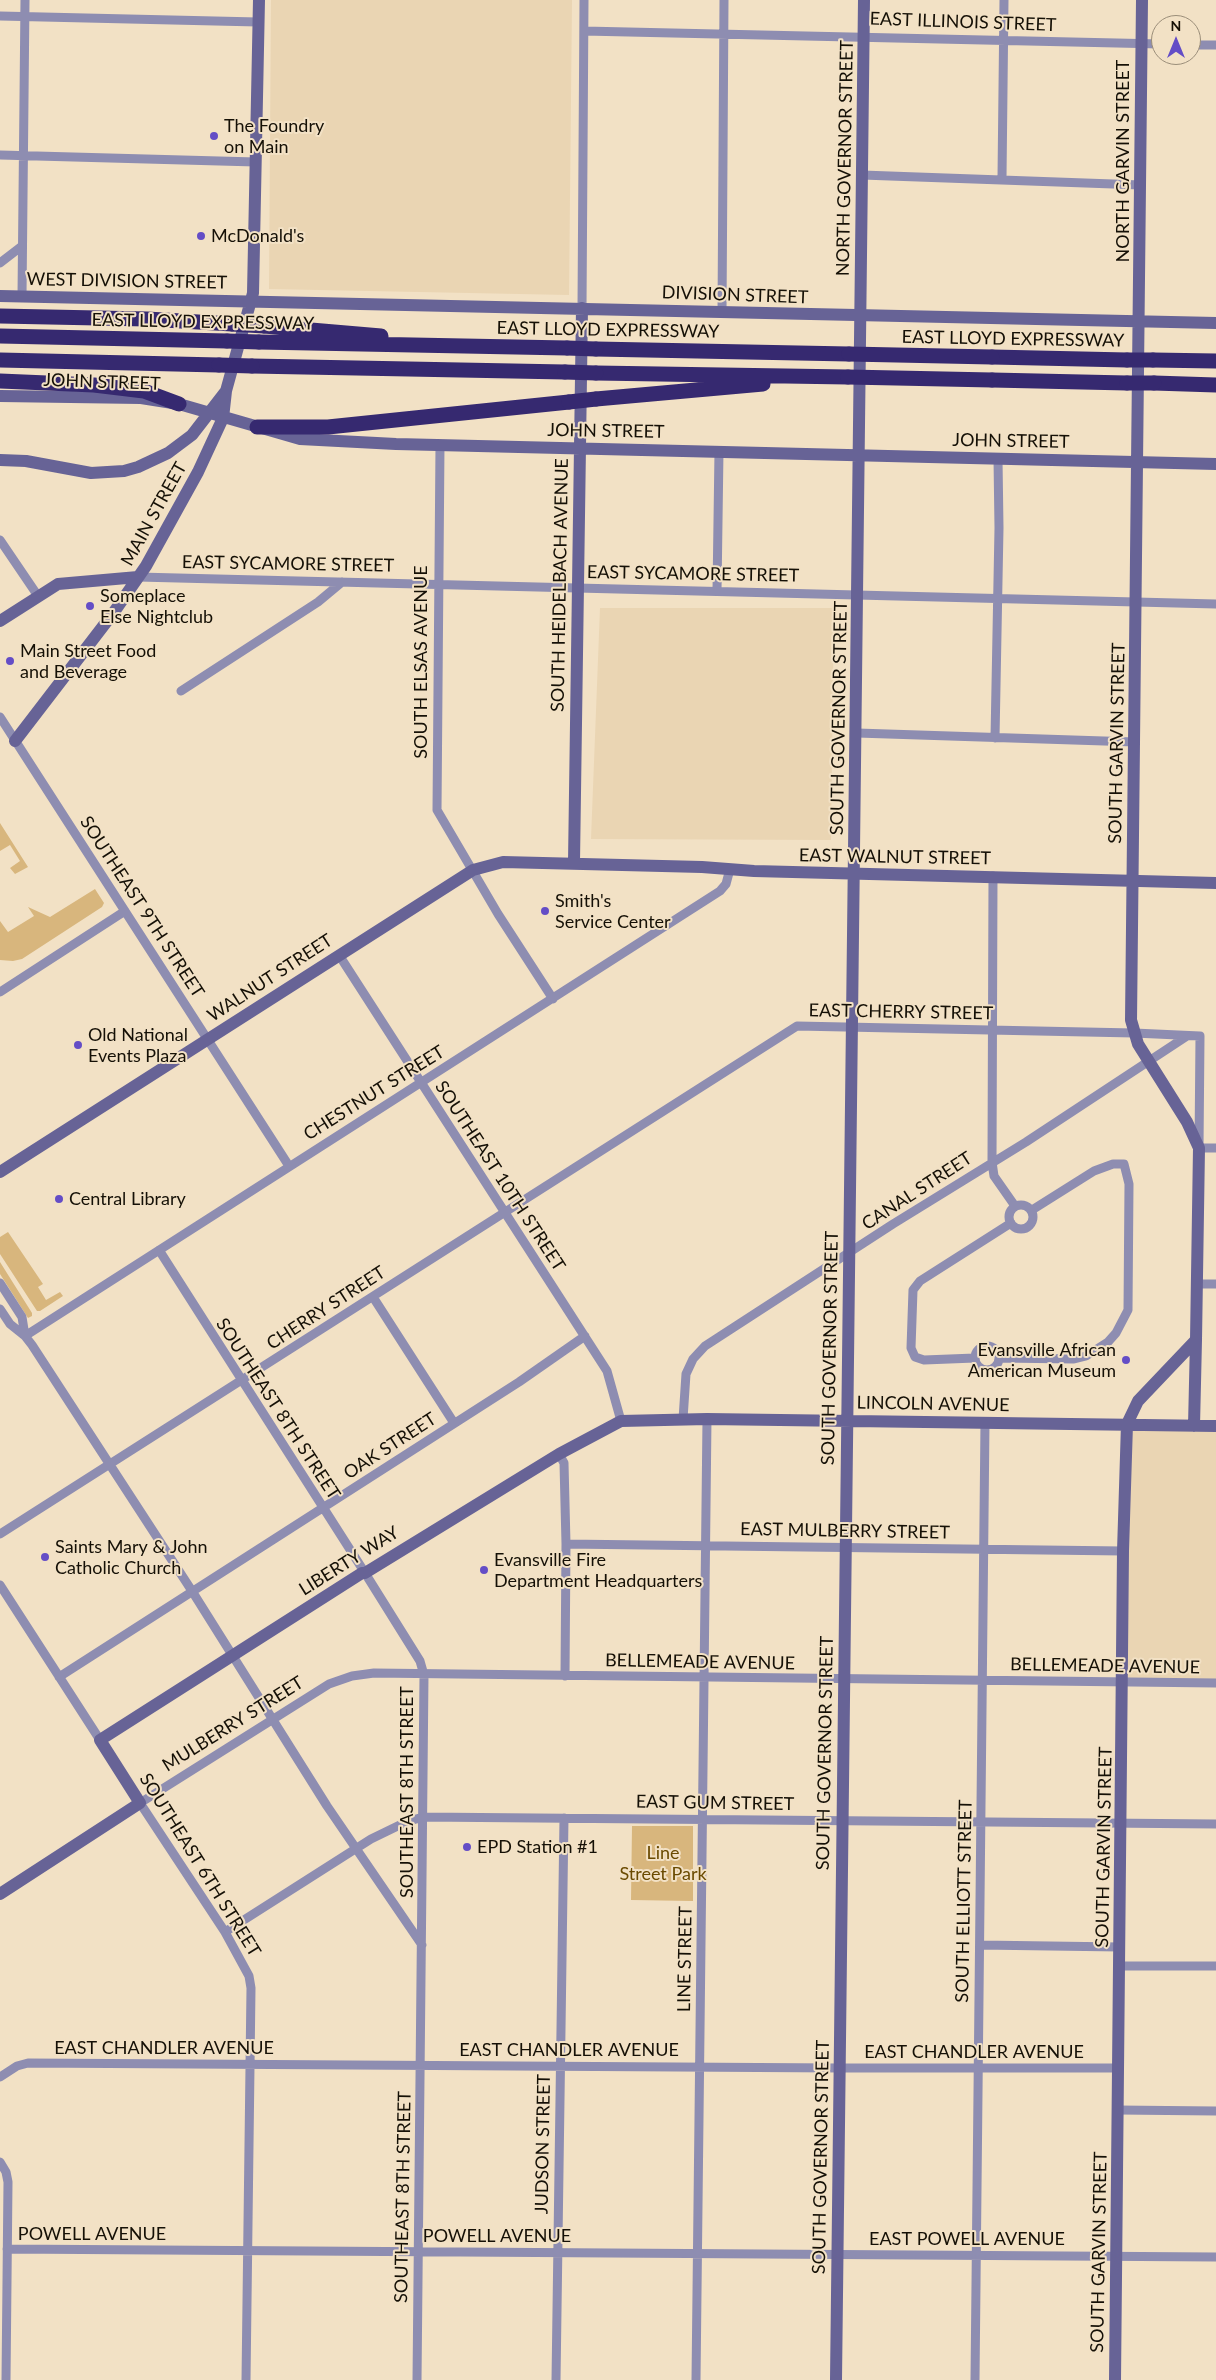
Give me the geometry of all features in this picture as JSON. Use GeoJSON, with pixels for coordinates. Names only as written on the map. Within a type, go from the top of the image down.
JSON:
{"type":"FeatureCollection","features":[{"type":"Feature","properties":{"kind":"highway"},"geometry":{"type":"LineString","coordinates":[[0,316],[147,319],[264,326],[359,333],[449,345]]}},
{"type":"Feature","properties":{"kind":"highway","name":"EAST LLOYD EXPRESSWAY"},"geometry":{"type":"LineString","coordinates":[[0,336],[992,358],[1216,361]]}},
{"type":"Feature","properties":{"kind":"highway"},"geometry":{"type":"LineString","coordinates":[[0,360],[1216,384]]}},
{"type":"Feature","properties":{"kind":"highway"},"geometry":{"type":"LineString","coordinates":[[258,427],[328,427],[831,377]]}},
{"type":"Feature","properties":{"kind":"highway"},"geometry":{"type":"LineString","coordinates":[[0,381],[94,385],[144,391],[179,404]]}},
{"type":"Feature","properties":{"kind":"main road","name":"MAIN STREET"},"geometry":{"type":"LineString","coordinates":[[16,741],[138,577],[198,472],[223,418],[226,392],[252,302],[258,0]]}},
{"type":"Feature","properties":{"kind":"main road","name":"NORTH GOVERNOR STREET"},"geometry":{"type":"LineString","coordinates":[[860,316],[864,0]]}},
{"type":"Feature","properties":{"kind":"main road","name":"NORTH GARVIN STREET"},"geometry":{"type":"LineString","coordinates":[[1140,322],[1142,0]]}},
{"type":"Feature","properties":{"kind":"main road","name":"WEST DIVISION STREET"},"geometry":{"type":"LineString","coordinates":[[0,296],[252,302]]}},
{"type":"Feature","properties":{"kind":"main road","name":"DIVISION STREET"},"geometry":{"type":"LineString","coordinates":[[252,302],[1216,323]]}},
{"type":"Feature","properties":{"kind":"main road","name":"SOUTH HEIDELBACH AVENUE"},"geometry":{"type":"LineString","coordinates":[[574,862],[582,308]]}},
{"type":"Feature","properties":{"kind":"main road","name":"SOUTH GOVERNOR STREET"},"geometry":{"type":"LineString","coordinates":[[836,2380],[844,1548],[857,733],[860,316]]}},
{"type":"Feature","properties":{"kind":"main road","name":"SOUTH GARVIN STREET"},"geometry":{"type":"LineString","coordinates":[[1140,322],[1131,1020],[1134,1033],[1148,1062],[1187,1122],[1199,1148],[1194,1426]]}},
{"type":"Feature","properties":{"kind":"main road"},"geometry":{"type":"LineString","coordinates":[[0,460],[26,461],[91,473],[124,471],[154,461],[173,450],[192,435],[226,392]]}},
{"type":"Feature","properties":{"kind":"main road","name":"JOHN STREET"},"geometry":{"type":"LineString","coordinates":[[0,396],[141,398],[179,404],[300,439],[440,445],[1216,464]]}},
{"type":"Feature","properties":{"kind":"main road"},"geometry":{"type":"LineString","coordinates":[[0,621],[58,584],[138,577]]}},
{"type":"Feature","properties":{"kind":"main road","name":"WALNUT STREET"},"geometry":{"type":"LineString","coordinates":[[0,1172],[473,870],[503,862],[574,862]]}},
{"type":"Feature","properties":{"kind":"main road","name":"EAST WALNUT STREET"},"geometry":{"type":"LineString","coordinates":[[574,862],[854,874],[1216,882]]}},
{"type":"Feature","properties":{"kind":"main road","name":"SOUTH GARVIN STREET"},"geometry":{"type":"LineString","coordinates":[[1115,2380],[1117,2068],[1122,1823],[1123,1551],[1127,1424],[1138,1401],[1196,1340]]}},
{"type":"Feature","properties":{"kind":"main road","name":"LINCOLN AVENUE"},"geometry":{"type":"LineString","coordinates":[[621,1421],[706,1419],[1216,1426]]}},
{"type":"Feature","properties":{"kind":"main road","name":"LIBERTY WAY"},"geometry":{"type":"LineString","coordinates":[[100,1740],[362,1572],[365,1572],[559,1454],[621,1421]]}},
{"type":"Feature","properties":{"kind":"main road","name":"SOUTHEAST 6TH STREET"},"geometry":{"type":"LineString","coordinates":[[100,1740],[140,1803]]}},
{"type":"Feature","properties":{"kind":"main road","name":"MULBERRY STREET"},"geometry":{"type":"LineString","coordinates":[[0,1894],[140,1803]]}},
{"type":"Feature","properties":{"kind":"street"},"geometry":{"type":"LineString","coordinates":[[22,296],[25,0]]}},
{"type":"Feature","properties":{"kind":"street"},"geometry":{"type":"LineString","coordinates":[[582,308],[584,0]]}},
{"type":"Feature","properties":{"kind":"street"},"geometry":{"type":"LineString","coordinates":[[722,313],[724,0]]}},
{"type":"Feature","properties":{"kind":"street"},"geometry":{"type":"LineString","coordinates":[[1002,178],[1004,0]]}},
{"type":"Feature","properties":{"kind":"street"},"geometry":{"type":"LineString","coordinates":[[0,16],[258,22]]}},
{"type":"Feature","properties":{"kind":"street","name":"EAST ILLINOIS STREET"},"geometry":{"type":"LineString","coordinates":[[584,31],[1151,44]]}},
{"type":"Feature","properties":{"kind":"street"},"geometry":{"type":"LineString","coordinates":[[1201,45],[1216,45]]}},
{"type":"Feature","properties":{"kind":"street"},"geometry":{"type":"LineString","coordinates":[[0,155],[256,162]]}},
{"type":"Feature","properties":{"kind":"street"},"geometry":{"type":"LineString","coordinates":[[862,175],[1002,178],[1141,185]]}},
{"type":"Feature","properties":{"kind":"street"},"geometry":{"type":"LineString","coordinates":[[0,262],[22,246]]}},
{"type":"Feature","properties":{"kind":"street","name":"SOUTH ELSAS AVENUE"},"geometry":{"type":"LineString","coordinates":[[440,445],[437,810],[498,914],[553,999]]}},
{"type":"Feature","properties":{"kind":"street"},"geometry":{"type":"LineString","coordinates":[[718,591],[719,451]]}},
{"type":"Feature","properties":{"kind":"street"},"geometry":{"type":"LineString","coordinates":[[995,738],[1000,528],[998,459]]}},
{"type":"Feature","properties":{"kind":"street"},"geometry":{"type":"LineString","coordinates":[[0,540],[38,596]]}},
{"type":"Feature","properties":{"kind":"street","name":"EAST SYCAMORE STREET"},"geometry":{"type":"LineString","coordinates":[[138,577],[1216,604]]}},
{"type":"Feature","properties":{"kind":"street"},"geometry":{"type":"LineString","coordinates":[[181,691],[318,602],[342,582]]}},
{"type":"Feature","properties":{"kind":"street","name":"SOUTHEAST 9TH STREET"},"geometry":{"type":"LineString","coordinates":[[0,717],[289,1166]]}},
{"type":"Feature","properties":{"kind":"street"},"geometry":{"type":"LineString","coordinates":[[857,733],[1135,742]]}},
{"type":"Feature","properties":{"kind":"street","name":"CHESTNUT STREET"},"geometry":{"type":"LineString","coordinates":[[25,1336],[720,891],[726,884],[730,869]]}},
{"type":"Feature","properties":{"kind":"street"},"geometry":{"type":"LineString","coordinates":[[993,876],[992,1162],[994,1176],[1015,1206]]}},
{"type":"Feature","properties":{"kind":"street"},"geometry":{"type":"LineString","coordinates":[[0,992],[125,911]]}},
{"type":"Feature","properties":{"kind":"street","name":"SOUTHEAST 10TH STREET"},"geometry":{"type":"LineString","coordinates":[[339,955],[612,1382],[621,1421]]}},
{"type":"Feature","properties":{"kind":"street","name":"EAST CHERRY STREET"},"geometry":{"type":"LineString","coordinates":[[642,1123],[790,1028],[797,1026],[1134,1033],[1187,1036]]}},
{"type":"Feature","properties":{"kind":"street","name":"CANAL STREET"},"geometry":{"type":"LineString","coordinates":[[682,1419],[686,1374],[693,1359],[705,1346],[1026,1142],[1187,1036]]}},
{"type":"Feature","properties":{"kind":"street","name":"SOUTH GARVIN STREET"},"geometry":{"type":"LineString","coordinates":[[1187,1036],[1200,1036],[1199,1148]]}},
{"type":"Feature","properties":{"kind":"street","name":"CHERRY STREET"},"geometry":{"type":"LineString","coordinates":[[0,1534],[107,1464],[242,1381],[642,1123]]}},
{"type":"Feature","properties":{"kind":"street"},"geometry":{"type":"LineString","coordinates":[[1199,1148],[1216,1148]]}},
{"type":"Feature","properties":{"kind":"street"},"geometry":{"type":"LineString","coordinates":[[1000,1358],[1074,1359],[1086,1356],[1098,1350],[1116,1333],[1128,1310],[1129,1184],[1124,1164],[1113,1164],[1094,1171],[1032,1210]]}},
{"type":"Feature","properties":{"kind":"street"},"geometry":{"type":"LineString","coordinates":[[1015,1206],[1024,1205],[1032,1210]]}},
{"type":"Feature","properties":{"kind":"street"},"geometry":{"type":"LineString","coordinates":[[1011,1223],[1010,1214],[1015,1206]]}},
{"type":"Feature","properties":{"kind":"street"},"geometry":{"type":"LineString","coordinates":[[1011,1223],[1019,1228],[1028,1227],[1033,1219],[1032,1210]]}},
{"type":"Feature","properties":{"kind":"street"},"geometry":{"type":"LineString","coordinates":[[975,1358],[924,1360],[915,1357],[911,1348],[913,1290],[920,1281],[1011,1223]]}},
{"type":"Feature","properties":{"kind":"street","name":"SOUTHEAST 8TH STREET"},"geometry":{"type":"LineString","coordinates":[[158,1250],[322,1509],[365,1572],[420,1661],[424,1675],[417,2380]]}},
{"type":"Feature","properties":{"kind":"street"},"geometry":{"type":"LineString","coordinates":[[0,1283],[22,1317],[25,1336]]}},
{"type":"Feature","properties":{"kind":"street"},"geometry":{"type":"LineString","coordinates":[[1197,1284],[1216,1284]]}},
{"type":"Feature","properties":{"kind":"street"},"geometry":{"type":"LineString","coordinates":[[373,1297],[454,1423]]}},
{"type":"Feature","properties":{"kind":"street"},"geometry":{"type":"LineString","coordinates":[[0,1309],[10,1324],[25,1336],[233,1655],[272,1719],[422,1946]]}},
{"type":"Feature","properties":{"kind":"street","name":"OAK STREET"},"geometry":{"type":"LineString","coordinates":[[59,1677],[322,1509],[584,1336]]}},
{"type":"Feature","properties":{"kind":"street"},"geometry":{"type":"LineString","coordinates":[[987,1345],[996,1349],[1000,1358],[996,1366],[987,1370],[978,1366],[975,1358],[978,1349],[987,1345]]}},
{"type":"Feature","properties":{"kind":"street","name":"LINE STREET"},"geometry":{"type":"LineString","coordinates":[[696,2380],[705,1678],[706,1419]]}},
{"type":"Feature","properties":{"kind":"street","name":"SOUTH ELLIOTT STREET"},"geometry":{"type":"LineString","coordinates":[[975,2380],[985,1422]]}},
{"type":"Feature","properties":{"kind":"street"},"geometry":{"type":"LineString","coordinates":[[559,1454],[564,1463],[566,1544],[565,1676]]}},
{"type":"Feature","properties":{"kind":"street","name":"EAST MULBERRY STREET"},"geometry":{"type":"LineString","coordinates":[[566,1544],[1123,1551]]}},
{"type":"Feature","properties":{"kind":"street","name":"SOUTHEAST 6TH STREET"},"geometry":{"type":"LineString","coordinates":[[0,1585],[100,1740]]}},
{"type":"Feature","properties":{"kind":"street","name":"MULBERRY STREET"},"geometry":{"type":"LineString","coordinates":[[140,1803],[329,1684],[352,1676],[374,1673],[424,1675]]}},
{"type":"Feature","properties":{"kind":"street","name":"BELLEMEADE AVENUE"},"geometry":{"type":"LineString","coordinates":[[424,1675],[1216,1683]]}},
{"type":"Feature","properties":{"kind":"street","name":"SOUTHEAST 6TH STREET"},"geometry":{"type":"LineString","coordinates":[[140,1803],[225,1932],[249,1976],[246,2380]]}},
{"type":"Feature","properties":{"kind":"street"},"geometry":{"type":"LineString","coordinates":[[225,1932],[356,1848],[406,1822],[423,1817]]}},
{"type":"Feature","properties":{"kind":"street","name":"EAST GUM STREET"},"geometry":{"type":"LineString","coordinates":[[423,1817],[1216,1824]]}},
{"type":"Feature","properties":{"kind":"street","name":"JUDSON STREET"},"geometry":{"type":"LineString","coordinates":[[556,2380],[564,1818]]}},
{"type":"Feature","properties":{"kind":"street"},"geometry":{"type":"LineString","coordinates":[[980,1945],[1120,1947]]}},
{"type":"Feature","properties":{"kind":"street"},"geometry":{"type":"LineString","coordinates":[[1120,1966],[1216,1966]]}},
{"type":"Feature","properties":{"kind":"street","name":"EAST CHANDLER AVENUE"},"geometry":{"type":"LineString","coordinates":[[0,2077],[21,2064],[979,2069],[1117,2068]]}},
{"type":"Feature","properties":{"kind":"street"},"geometry":{"type":"LineString","coordinates":[[1118,2110],[1216,2111]]}},
{"type":"Feature","properties":{"kind":"street"},"geometry":{"type":"LineString","coordinates":[[0,2162],[8,2175],[6,2380]]}},
{"type":"Feature","properties":{"kind":"street","name":"POWELL AVENUE"},"geometry":{"type":"LineString","coordinates":[[7,2249],[837,2255]]}},
{"type":"Feature","properties":{"kind":"street","name":"EAST POWELL AVENUE"},"geometry":{"type":"LineString","coordinates":[[837,2255],[977,2254],[1216,2257]]}},
{"type":"Feature","properties":{"kind":"shaded area"},"geometry":{"type":"Polygon","coordinates":[[[271,0],[572,0],[569,295],[269,289],[271,0]]]}},
{"type":"Feature","properties":{"kind":"shaded area"},"geometry":{"type":"Polygon","coordinates":[[[600,608],[834,608],[831,840],[591,839],[600,608]]]}},
{"type":"Feature","properties":{"kind":"shaded area"},"geometry":{"type":"Polygon","coordinates":[[[1128,1428],[1216,1430],[1216,1680],[1126,1679],[1128,1428]]]}},
{"type":"Feature","properties":{"kind":"green space"},"geometry":{"type":"Polygon","coordinates":[[[0,823],[28,867],[15,874],[10,868],[20,861],[10,845],[0,851],[0,823]]]}},
{"type":"Feature","properties":{"kind":"green space"},"geometry":{"type":"Polygon","coordinates":[[[95,889],[104,903],[102,907],[22,959],[13,961],[0,960],[0,921],[8,932],[34,916],[28,907],[50,917],[95,889]]]}},
{"type":"Feature","properties":{"kind":"green space"},"geometry":{"type":"Polygon","coordinates":[[[8,1232],[43,1284],[38,1287],[46,1300],[60,1292],[63,1296],[40,1311],[37,1311],[0,1254],[0,1237],[8,1232]]]}},
{"type":"Feature","properties":{"kind":"green space"},"geometry":{"type":"Polygon","coordinates":[[[0,1262],[32,1313],[32,1316],[28,1318],[0,1274],[0,1262]]]}},
{"type":"Feature","properties":{"kind":"green space","name":"Line Street Park"},"geometry":{"type":"Polygon","coordinates":[[[632,1826],[693,1826],[693,1901],[631,1900],[632,1826]]]}},
{"type":"Feature","properties":{"kind":"place","name":"The Foundry on Main"},"geometry":{"type":"Point","coordinates":[214,136]}},
{"type":"Feature","properties":{"kind":"place","name":"McDonald's"},"geometry":{"type":"Point","coordinates":[201,236]}},
{"type":"Feature","properties":{"kind":"place","name":"Someplace Else Nightclub"},"geometry":{"type":"Point","coordinates":[90,606]}},
{"type":"Feature","properties":{"kind":"place","name":"Main Street Food and Beverage"},"geometry":{"type":"Point","coordinates":[10,661]}},
{"type":"Feature","properties":{"kind":"place","name":"Smith's Service Center"},"geometry":{"type":"Point","coordinates":[545,911]}},
{"type":"Feature","properties":{"kind":"place","name":"Old National Events Plaza"},"geometry":{"type":"Point","coordinates":[78,1045]}},
{"type":"Feature","properties":{"kind":"place","name":"Central Library"},"geometry":{"type":"Point","coordinates":[59,1199]}},
{"type":"Feature","properties":{"kind":"place","name":"Evansville African American Museum"},"geometry":{"type":"Point","coordinates":[1126,1360]}},
{"type":"Feature","properties":{"kind":"place","name":"Saints Mary & John Catholic Church"},"geometry":{"type":"Point","coordinates":[45,1557]}},
{"type":"Feature","properties":{"kind":"place","name":"Evansville Fire Department Headquarters"},"geometry":{"type":"Point","coordinates":[484,1570]}},
{"type":"Feature","properties":{"kind":"place","name":"EPD Station #1"},"geometry":{"type":"Point","coordinates":[467,1847]}}]}
